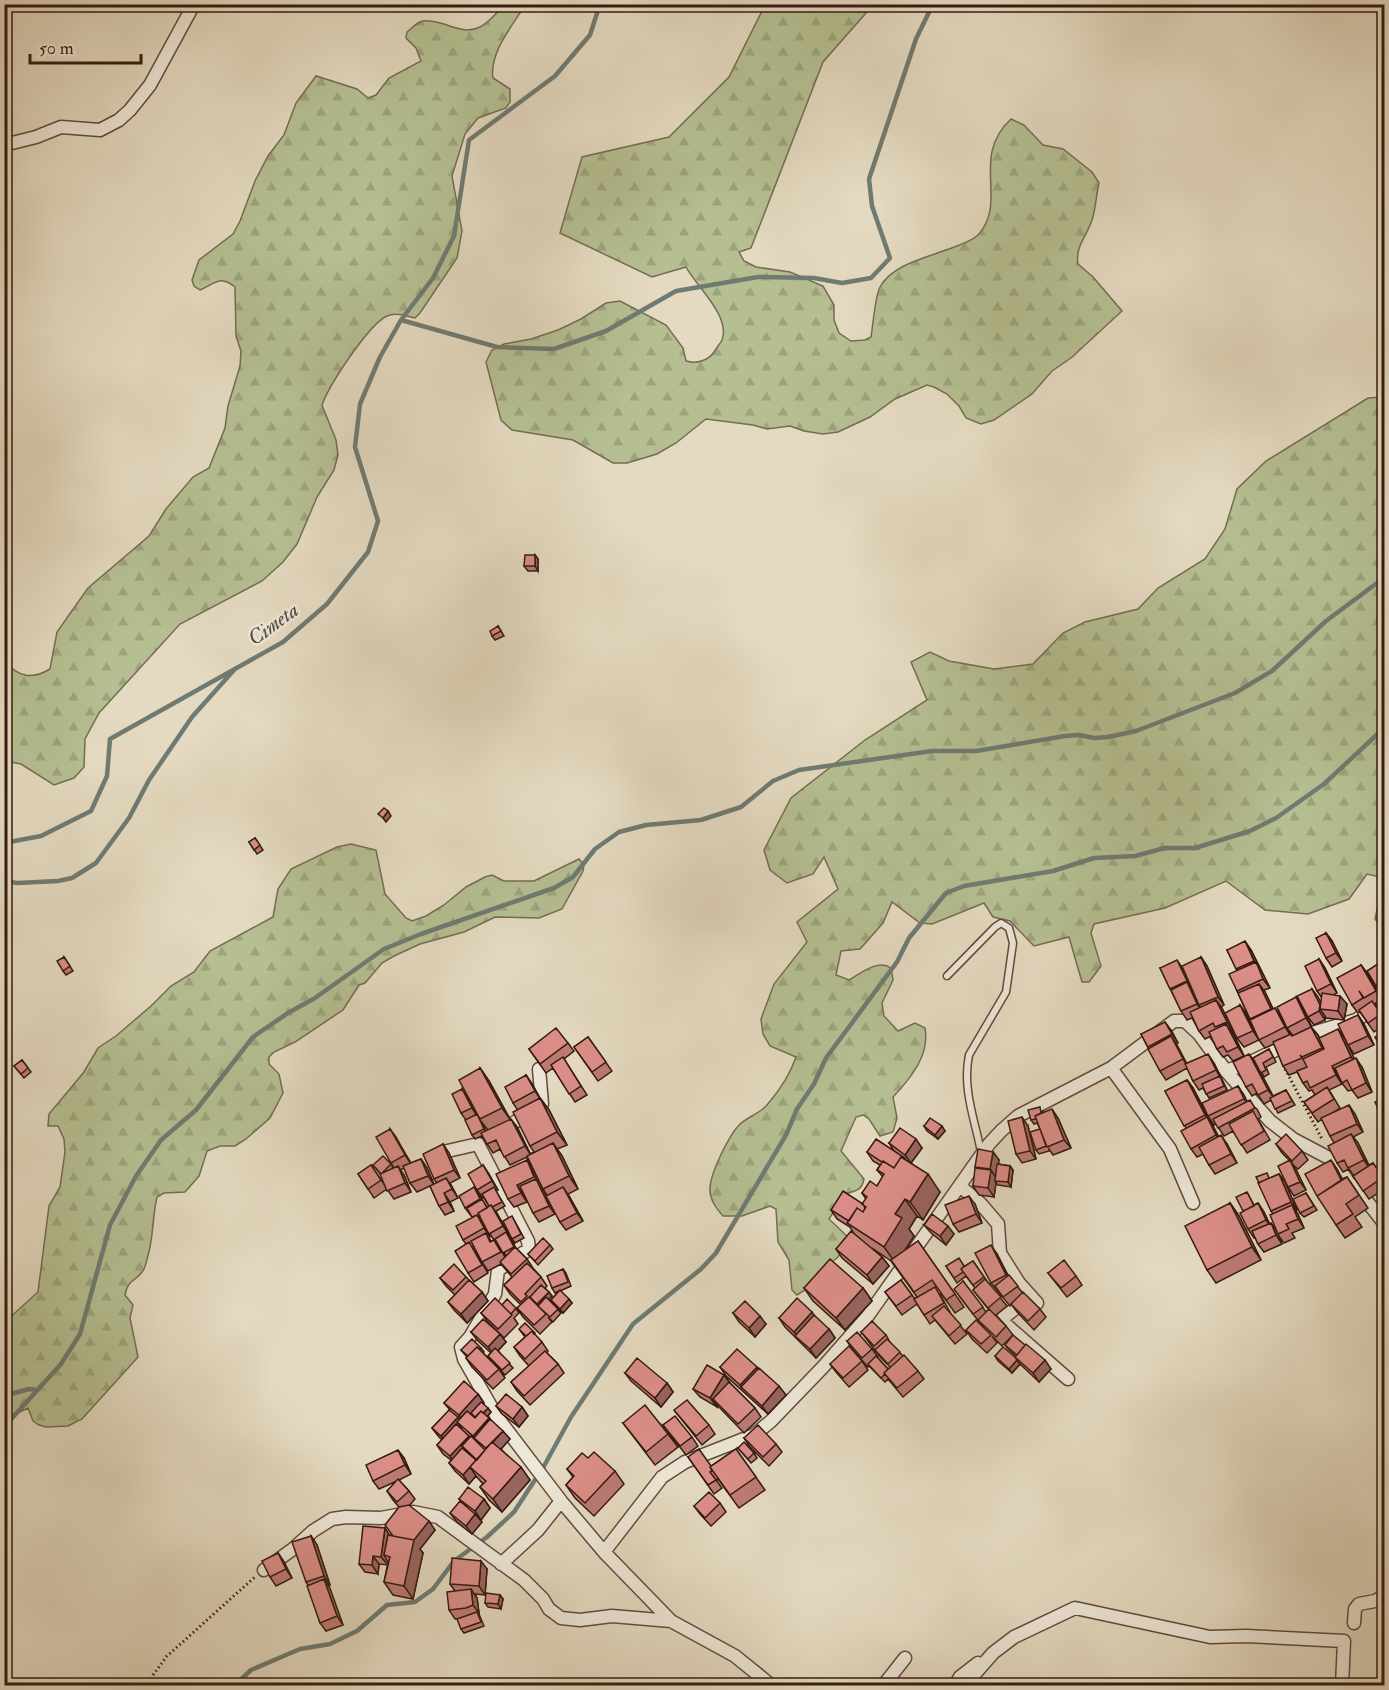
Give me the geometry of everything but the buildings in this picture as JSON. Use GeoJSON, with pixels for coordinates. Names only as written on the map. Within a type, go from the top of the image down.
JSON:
{"type":"FeatureCollection","features":[{"type":"Feature","properties":{"kind":"street"},"geometry":{"type":"LineString","coordinates":[[4,145],[36,137],[61,127],[100,130],[119,120],[150,85],[194,4]]}},
{"type":"Feature","properties":{"kind":"street"},"geometry":{"type":"LineString","coordinates":[[1226,1071],[1310,1034],[1356,1020],[1384,1003]]}},
{"type":"Feature","properties":{"kind":"street"},"geometry":{"type":"LineString","coordinates":[[604,1552],[662,1477],[685,1462],[754,1435],[771,1421],[823,1367],[867,1317],[1000,1131],[1018,1116],[1111,1068],[1179,1019],[1185,1021],[1199,1034],[1226,1071],[1270,1121],[1293,1140],[1329,1158],[1336,1164],[1351,1186],[1355,1186],[1384,1223]]}},
{"type":"Feature","properties":{"kind":"street"},"geometry":{"type":"LineString","coordinates":[[1111,1068],[1170,1149],[1193,1203]]}},
{"type":"Feature","properties":{"kind":"street"},"geometry":{"type":"LineString","coordinates":[[443,1152],[478,1144],[533,1112],[542,1104],[539,1069]]}},
{"type":"Feature","properties":{"kind":"street"},"geometry":{"type":"LineString","coordinates":[[478,1144],[525,1233],[529,1249],[498,1270],[495,1294],[470,1337],[461,1347],[497,1417],[561,1501],[604,1552],[671,1621],[735,1656],[772,1686]]}},
{"type":"Feature","properties":{"kind":"street"},"geometry":{"type":"LineString","coordinates":[[960,1186],[980,1203],[998,1224],[1000,1253],[1033,1298],[1028,1299],[1003,1318],[1003,1322],[1068,1379]]}},
{"type":"Feature","properties":{"kind":"street"},"geometry":{"type":"LineString","coordinates":[[501,1564],[538,1530],[561,1501]]}},
{"type":"Feature","properties":{"kind":"street"},"geometry":{"type":"LineString","coordinates":[[264,1570],[332,1519],[381,1518],[413,1512],[438,1518],[524,1580],[543,1599],[549,1609],[561,1618],[580,1620],[612,1616],[671,1621]]}},
{"type":"Feature","properties":{"kind":"street"},"geometry":{"type":"LineString","coordinates":[[1354,1623],[1355,1609],[1359,1604],[1375,1601],[1384,1596]]}},
{"type":"Feature","properties":{"kind":"street"},"geometry":{"type":"LineString","coordinates":[[955,1686],[971,1668],[1014,1637],[1075,1608],[1210,1637],[1246,1636],[1344,1641],[1342,1686]]}},
{"type":"Feature","properties":{"kind":"street"},"geometry":{"type":"LineString","coordinates":[[969,1686],[972,1677],[993,1653]]}},
{"type":"Feature","properties":{"kind":"street"},"geometry":{"type":"LineString","coordinates":[[883,1686],[905,1658]]}},
{"type":"Feature","properties":{"kind":"lane"},"geometry":{"type":"LineString","coordinates":[[947,976],[995,927],[1001,923],[1009,928],[1013,943],[1006,992],[969,1055],[967,1065],[966,1093],[976,1125],[981,1156]]}},
{"type":"Feature","properties":{"kind":"path"},"geometry":{"type":"LineString","coordinates":[[1276,1050],[1330,1153],[1329,1158]]}},
{"type":"Feature","properties":{"kind":"path"},"geometry":{"type":"LineString","coordinates":[[145,1686],[167,1656],[244,1585],[264,1570]]}},
{"type":"Feature","properties":{"kind":"green space"},"geometry":{"type":"Polygon","coordinates":[[[502,5],[525,5],[498,49],[493,69],[493,78],[510,89],[510,102],[506,108],[478,118],[465,134],[452,176],[462,231],[457,258],[415,318],[390,315],[370,330],[350,356],[326,396],[322,405],[336,440],[338,455],[334,470],[317,497],[297,544],[283,562],[262,581],[180,624],[99,713],[85,739],[84,767],[74,778],[54,785],[21,764],[5,761],[5,662],[15,671],[32,676],[50,669],[57,632],[88,588],[149,536],[166,509],[193,477],[209,468],[225,428],[228,406],[240,366],[241,351],[236,336],[235,287],[222,281],[200,290],[194,286],[192,280],[199,260],[233,234],[255,181],[268,156],[284,135],[296,103],[316,76],[357,89],[368,98],[376,95],[389,78],[421,61],[416,48],[406,38],[407,32],[417,24],[430,21],[459,29],[473,29],[486,23],[502,8],[502,5]]]}},
{"type":"Feature","properties":{"kind":"green space"},"geometry":{"type":"Polygon","coordinates":[[[765,5],[873,5],[823,62],[751,248],[739,252],[744,261],[756,267],[790,272],[823,286],[834,305],[834,320],[839,333],[851,341],[871,337],[877,297],[885,279],[910,263],[964,243],[979,234],[987,221],[990,207],[993,148],[999,133],[1011,119],[1024,125],[1043,145],[1063,149],[1092,172],[1099,183],[1092,220],[1078,252],[1078,264],[1093,277],[1122,311],[1071,358],[1052,371],[1032,394],[994,420],[981,424],[966,418],[959,406],[947,394],[927,385],[895,399],[870,417],[838,432],[823,434],[790,426],[767,429],[706,419],[676,443],[657,454],[627,463],[613,463],[573,440],[512,430],[501,420],[486,362],[492,350],[504,344],[531,339],[558,330],[606,303],[620,301],[666,325],[683,348],[686,361],[705,360],[722,340],[722,321],[686,267],[652,277],[560,233],[582,157],[669,137],[729,77],[765,5]]]}},
{"type":"Feature","properties":{"kind":"green space"},"geometry":{"type":"Polygon","coordinates":[[[1382,397],[1384,399],[1384,878],[1367,874],[1349,899],[1308,914],[1265,910],[1226,881],[1165,908],[1094,924],[1091,933],[1101,966],[1089,982],[1082,982],[1069,937],[1034,946],[1010,921],[993,917],[984,903],[932,924],[920,923],[892,902],[883,923],[860,949],[841,951],[836,975],[849,980],[875,966],[891,968],[893,980],[882,1003],[884,1016],[898,1031],[915,1023],[925,1028],[925,1048],[918,1066],[893,1097],[897,1118],[893,1132],[880,1136],[869,1119],[863,1115],[856,1117],[841,1151],[864,1179],[863,1183],[858,1190],[845,1194],[829,1219],[850,1239],[838,1257],[827,1266],[821,1280],[797,1295],[792,1290],[789,1260],[778,1242],[776,1209],[770,1206],[742,1216],[723,1216],[714,1203],[710,1191],[714,1172],[731,1136],[740,1124],[767,1105],[794,1064],[796,1057],[770,1046],[763,1034],[761,1019],[774,984],[807,942],[797,922],[838,889],[824,857],[813,874],[787,883],[770,870],[764,850],[791,798],[865,740],[927,700],[911,662],[930,652],[949,661],[994,669],[1033,664],[1063,633],[1085,622],[1138,609],[1158,588],[1205,559],[1225,529],[1237,489],[1266,461],[1368,398],[1382,397]]]}},
{"type":"Feature","properties":{"kind":"green space"},"geometry":{"type":"Polygon","coordinates":[[[351,844],[376,850],[385,894],[406,918],[412,921],[426,916],[466,887],[485,877],[492,875],[504,881],[534,881],[579,859],[584,865],[562,909],[539,918],[495,917],[464,932],[420,944],[394,956],[382,963],[365,983],[359,985],[343,1010],[295,1042],[274,1052],[269,1057],[269,1064],[279,1074],[283,1093],[270,1118],[235,1146],[220,1146],[207,1151],[199,1176],[185,1192],[164,1193],[157,1197],[151,1243],[145,1266],[128,1286],[125,1295],[133,1305],[130,1318],[138,1357],[82,1419],[68,1426],[39,1425],[33,1421],[28,1408],[5,1419],[5,1322],[38,1292],[49,1206],[60,1187],[65,1152],[64,1139],[58,1126],[48,1126],[49,1114],[84,1072],[98,1048],[116,1036],[171,986],[194,972],[210,951],[273,917],[278,889],[291,869],[337,847],[351,844]]]}},
{"type":"Feature","properties":{"kind":"green space"},"geometry":{"type":"Polygon","coordinates":[[[1384,878],[1384,930],[1375,919],[1384,878]]]}},
{"type":"Feature","properties":{"kind":"waterway","name":"Cimeta"},"geometry":{"type":"LineString","coordinates":[[4,843],[41,836],[91,811],[107,776],[110,739],[283,642],[327,604],[368,552],[378,521],[355,447],[360,404],[380,357],[401,320],[433,278],[454,236],[469,140],[555,76],[590,35],[600,4]]}},
{"type":"Feature","properties":{"kind":"waterway"},"geometry":{"type":"LineString","coordinates":[[401,320],[497,347],[554,349],[606,331],[676,291],[758,277],[814,278],[842,283],[871,278],[890,258],[872,206],[869,179],[916,39],[933,4]]}},
{"type":"Feature","properties":{"kind":"waterway"},"geometry":{"type":"LineString","coordinates":[[4,1427],[61,1364],[80,1334],[110,1225],[136,1176],[161,1140],[196,1110],[253,1037],[315,998],[384,949],[554,888],[573,877],[595,849],[619,832],[646,825],[701,820],[741,807],[773,781],[799,770],[932,751],[976,751],[1065,736],[1079,735],[1094,738],[1136,731],[1235,693],[1272,671],[1326,621],[1384,580]]}},
{"type":"Feature","properties":{"kind":"waterway"},"geometry":{"type":"LineString","coordinates":[[4,881],[17,883],[58,881],[72,878],[96,863],[129,818],[149,780],[192,717],[234,670]]}},
{"type":"Feature","properties":{"kind":"waterway"},"geometry":{"type":"LineString","coordinates":[[234,1686],[251,1670],[300,1649],[330,1644],[357,1631],[387,1605],[415,1602],[433,1589],[454,1561],[487,1537],[514,1512],[544,1466],[571,1417],[633,1324],[701,1269],[716,1253],[786,1135],[797,1109],[814,1084],[826,1058],[897,962],[909,938],[946,893],[964,886],[1053,871],[1094,858],[1135,856],[1165,848],[1195,848],[1250,831],[1276,818],[1324,784],[1384,728]]}},
{"type":"Feature","properties":{"kind":"waterway"},"geometry":{"type":"LineString","coordinates":[[4,1396],[29,1389],[37,1390]]}},
{"type":"Feature","properties":{"kind":"waterway"},"geometry":{"type":"LineString","coordinates":[[4,1446],[8,1440],[5,1426]]}}]}
